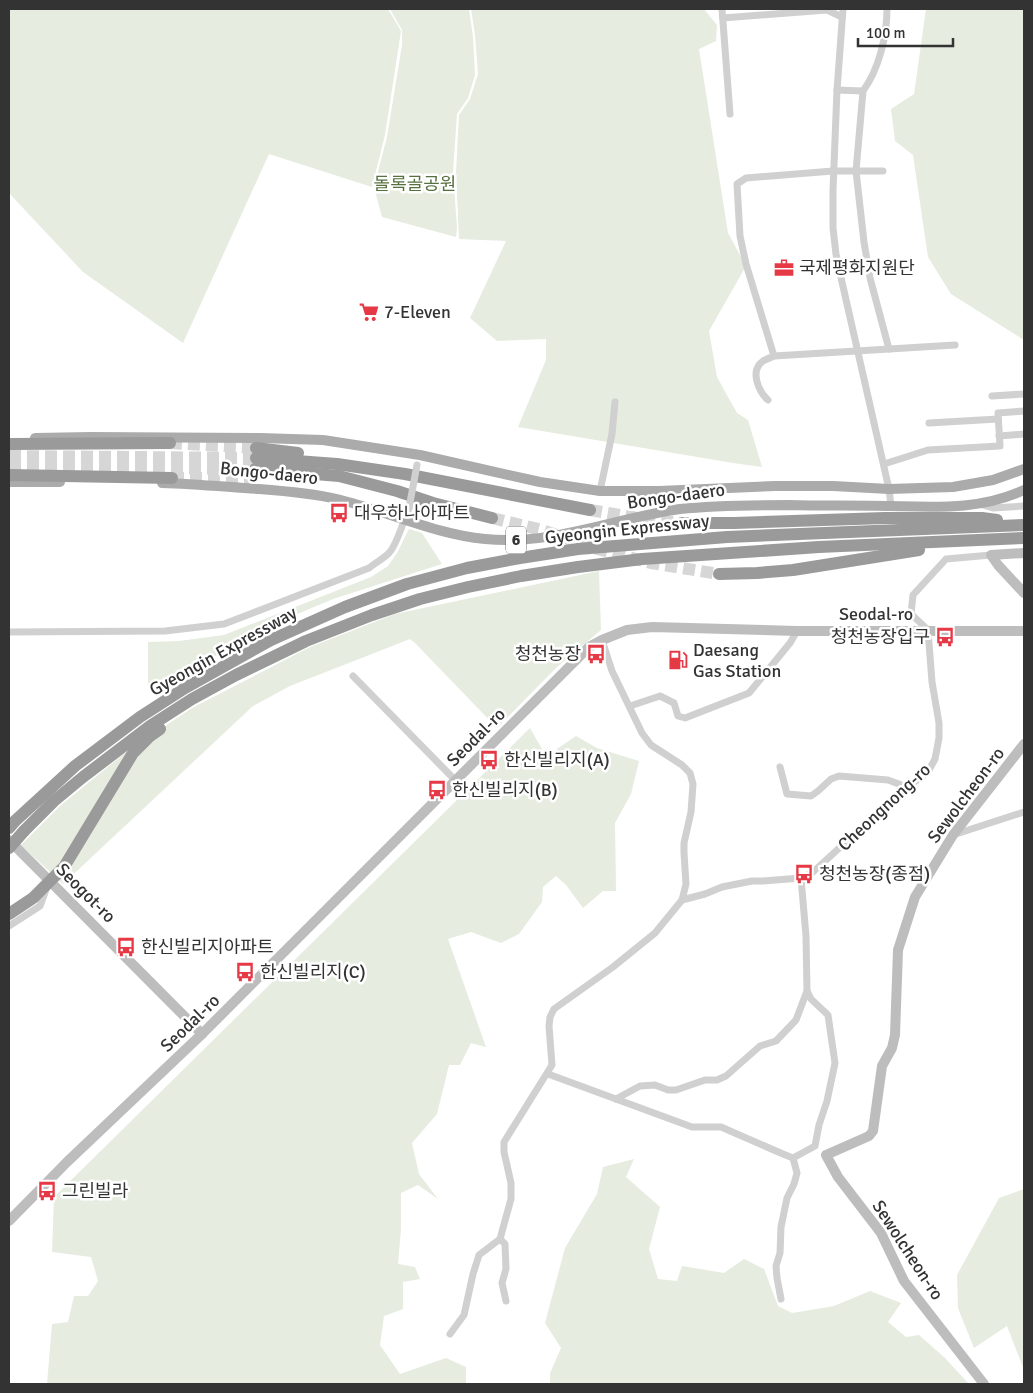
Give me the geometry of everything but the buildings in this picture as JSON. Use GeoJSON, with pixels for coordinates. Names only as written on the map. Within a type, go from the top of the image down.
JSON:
{"type":"FeatureCollection","features":[{"type":"Feature","properties":{"kind":"highway"},"geometry":{"type":"LineString","coordinates":[[9,444],[170,443]]}},
{"type":"Feature","properties":{"kind":"highway","name":"Bongo-daero"},"geometry":{"type":"LineString","coordinates":[[492,518],[339,476],[256,463],[337,464],[405,474],[590,510]]}},
{"type":"Feature","properties":{"kind":"highway"},"geometry":{"type":"LineString","coordinates":[[9,475],[172,478]]}},
{"type":"Feature","properties":{"kind":"highway"},"geometry":{"type":"LineString","coordinates":[[682,523],[885,518],[982,518],[1024,525]]}},
{"type":"Feature","properties":{"kind":"highway","name":"Gyeongin Expressway"},"geometry":{"type":"LineString","coordinates":[[79,772],[140,717],[185,688],[270,640],[345,607],[407,584],[468,568],[578,550],[727,537],[1024,525]]}},
{"type":"Feature","properties":{"kind":"highway"},"geometry":{"type":"LineString","coordinates":[[719,574],[800,569],[913,550],[982,547],[1024,538]]}},
{"type":"Feature","properties":{"kind":"highway","name":"Gyeongin Expressway"},"geometry":{"type":"LineString","coordinates":[[79,772],[192,699],[236,675],[306,641],[420,598],[521,576],[642,560],[819,547],[1024,538]]}},
{"type":"Feature","properties":{"kind":"highway"},"geometry":{"type":"LineString","coordinates":[[9,914],[33,898],[64,867],[133,753],[192,699]]}},
{"type":"Feature","properties":{"kind":"highway"},"geometry":{"type":"LineString","coordinates":[[12,824],[79,772]]}},
{"type":"Feature","properties":{"kind":"highway"},"geometry":{"type":"LineString","coordinates":[[9,848],[79,772]]}},
{"type":"Feature","properties":{"kind":"main road","name":"Bongo-daero"},"geometry":{"type":"LineString","coordinates":[[9,438],[260,438],[322,440],[418,460],[600,491],[659,491],[775,486],[833,486],[889,489],[953,487],[993,480],[1024,469]]}},
{"type":"Feature","properties":{"kind":"main road","name":"Bongo-daero"},"geometry":{"type":"LineString","coordinates":[[9,482],[165,483],[216,485],[304,493],[338,499],[436,529],[484,539],[508,540],[535,539],[569,534],[652,513],[682,509],[729,505],[941,507],[980,504],[1024,490]]}},
{"type":"Feature","properties":{"kind":"street"},"geometry":{"type":"LineString","coordinates":[[722,9],[730,114]]}},
{"type":"Feature","properties":{"kind":"street"},"geometry":{"type":"LineString","coordinates":[[723,18],[827,9],[842,17]]}},
{"type":"Feature","properties":{"kind":"street"},"geometry":{"type":"LineString","coordinates":[[843,9],[833,171],[836,254],[884,464],[891,506]]}},
{"type":"Feature","properties":{"kind":"street"},"geometry":{"type":"LineString","coordinates":[[887,9],[884,38],[878,59],[870,82],[863,91],[856,171],[870,278],[889,349]]}},
{"type":"Feature","properties":{"kind":"street"},"geometry":{"type":"LineString","coordinates":[[837,90],[863,91]]}},
{"type":"Feature","properties":{"kind":"street"},"geometry":{"type":"LineString","coordinates":[[774,356],[746,264],[740,236],[738,184],[746,178],[833,171],[883,171]]}},
{"type":"Feature","properties":{"kind":"street"},"geometry":{"type":"LineString","coordinates":[[768,400],[758,387],[757,371],[758,366],[762,362],[774,356],[955,345]]}},
{"type":"Feature","properties":{"kind":"street"},"geometry":{"type":"LineString","coordinates":[[992,396],[1024,394]]}},
{"type":"Feature","properties":{"kind":"street"},"geometry":{"type":"LineString","coordinates":[[600,491],[612,434],[615,402]]}},
{"type":"Feature","properties":{"kind":"street"},"geometry":{"type":"LineString","coordinates":[[884,464],[928,450],[1000,446],[998,412],[1024,411]]}},
{"type":"Feature","properties":{"kind":"street"},"geometry":{"type":"LineString","coordinates":[[929,423],[998,419]]}},
{"type":"Feature","properties":{"kind":"street"},"geometry":{"type":"LineString","coordinates":[[999,436],[1024,434]]}},
{"type":"Feature","properties":{"kind":"street"},"geometry":{"type":"LineString","coordinates":[[9,632],[165,631],[224,624],[369,568],[389,553],[397,539],[408,508],[418,460]]}},
{"type":"Feature","properties":{"kind":"street"},"geometry":{"type":"LineString","coordinates":[[980,504],[993,508],[1024,506]]}},
{"type":"Feature","properties":{"kind":"street"},"geometry":{"type":"LineString","coordinates":[[928,630],[911,614],[913,594],[946,559],[1024,553]]}},
{"type":"Feature","properties":{"kind":"street"},"geometry":{"type":"LineString","coordinates":[[991,555],[1024,593]]}},
{"type":"Feature","properties":{"kind":"street","name":"Seodal-ro"},"geometry":{"type":"LineString","coordinates":[[9,1221],[67,1162],[202,1034],[589,647],[628,630],[652,627],[797,631],[1024,631]]}},
{"type":"Feature","properties":{"kind":"street","name":"Cheongnong-ro"},"geometry":{"type":"LineString","coordinates":[[801,878],[812,873],[929,770],[935,760],[938,749],[939,723],[932,682],[928,630]]}},
{"type":"Feature","properties":{"kind":"street"},"geometry":{"type":"LineString","coordinates":[[630,706],[660,696],[674,703],[678,716],[685,718],[749,693],[790,643],[797,631]]}},
{"type":"Feature","properties":{"kind":"street"},"geometry":{"type":"LineString","coordinates":[[450,1334],[464,1316],[479,1255],[500,1239],[511,1199],[511,1183],[504,1152],[504,1142],[552,1065],[549,1026],[550,1017],[554,1009],[655,933],[682,900],[686,884],[684,843],[691,812],[692,784],[690,773],[682,765],[651,745],[642,733],[612,671],[602,640]]}},
{"type":"Feature","properties":{"kind":"street"},"geometry":{"type":"LineString","coordinates":[[354,676],[456,781]]}},
{"type":"Feature","properties":{"kind":"street","name":"Sewolcheon-ro"},"geometry":{"type":"LineString","coordinates":[[826,1155],[869,1136],[873,1131],[882,1066],[892,1048],[895,1035],[898,950],[915,897],[954,835],[1024,744]]}},
{"type":"Feature","properties":{"kind":"street"},"geometry":{"type":"LineString","coordinates":[[780,767],[787,794],[811,796],[831,779],[839,776],[888,780],[907,788]]}},
{"type":"Feature","properties":{"kind":"street"},"geometry":{"type":"LineString","coordinates":[[954,835],[1024,812]]}},
{"type":"Feature","properties":{"kind":"street","name":"Seogot-ro"},"geometry":{"type":"LineString","coordinates":[[9,840],[202,1034]]}},
{"type":"Feature","properties":{"kind":"street"},"geometry":{"type":"LineString","coordinates":[[616,1099],[640,1086],[655,1085],[668,1090],[676,1090],[705,1080],[718,1080],[726,1076],[760,1046],[776,1041],[796,1020],[807,991],[806,936],[801,878],[752,881],[722,887],[682,900]]}},
{"type":"Feature","properties":{"kind":"street"},"geometry":{"type":"LineString","coordinates":[[9,926],[40,906],[50,881]]}},
{"type":"Feature","properties":{"kind":"street"},"geometry":{"type":"LineString","coordinates":[[793,1158],[815,1146],[835,1064],[828,1015],[811,999],[807,991]]}},
{"type":"Feature","properties":{"kind":"street"},"geometry":{"type":"LineString","coordinates":[[548,1074],[692,1127],[721,1127],[793,1158],[798,1173],[787,1198],[781,1227],[780,1253],[776,1266],[781,1299]]}},
{"type":"Feature","properties":{"kind":"street","name":"Sewolcheon-ro"},"geometry":{"type":"LineString","coordinates":[[815,1146],[826,1155],[838,1177],[881,1233],[904,1281],[984,1384]]}},
{"type":"Feature","properties":{"kind":"street"},"geometry":{"type":"LineString","coordinates":[[500,1239],[505,1244],[506,1269],[502,1283],[506,1301]]}},
{"type":"Feature","properties":{"kind":"green space"},"geometry":{"type":"Polygon","coordinates":[[[9,9],[388,9],[401,31],[385,135],[372,187],[269,154],[183,343],[83,272],[9,193],[9,9]]]}},
{"type":"Feature","properties":{"kind":"green space","name":"돌록골공원"},"geometry":{"type":"Polygon","coordinates":[[[390,9],[469,9],[475,75],[468,98],[457,114],[453,173],[456,237],[382,217],[374,187],[387,137],[402,45],[402,30],[390,9]]]}},
{"type":"Feature","properties":{"kind":"green space"},"geometry":{"type":"Polygon","coordinates":[[[471,9],[704,9],[717,25],[716,41],[699,49],[728,233],[746,266],[709,331],[717,377],[737,413],[748,420],[762,467],[518,427],[546,360],[546,339],[497,341],[470,318],[506,241],[459,239],[456,172],[459,115],[470,99],[478,74],[471,9]]]}},
{"type":"Feature","properties":{"kind":"green space"},"geometry":{"type":"Polygon","coordinates":[[[926,9],[1024,9],[1024,340],[951,294],[928,257],[913,155],[895,141],[891,109],[914,94],[926,9]]]}},
{"type":"Feature","properties":{"kind":"green space"},"geometry":{"type":"Polygon","coordinates":[[[409,529],[422,533],[442,564],[333,599],[274,624],[151,691],[148,687],[148,642],[179,641],[224,635],[371,577],[388,566],[409,529]]]}},
{"type":"Feature","properties":{"kind":"green space"},"geometry":{"type":"Polygon","coordinates":[[[599,571],[601,630],[555,669],[497,728],[410,639],[290,686],[253,706],[63,884],[21,845],[61,805],[125,753],[192,708],[310,647],[395,614],[599,571]]]}},
{"type":"Feature","properties":{"kind":"green space"},"geometry":{"type":"Polygon","coordinates":[[[530,728],[551,765],[557,749],[576,736],[597,748],[639,761],[631,794],[615,823],[616,891],[603,891],[583,908],[566,885],[556,876],[543,887],[542,902],[519,934],[501,943],[471,932],[448,939],[486,1047],[471,1043],[460,1065],[449,1065],[437,1114],[412,1143],[419,1174],[438,1199],[418,1185],[401,1193],[401,1229],[398,1264],[415,1267],[420,1279],[403,1282],[403,1309],[384,1316],[380,1345],[400,1374],[446,1358],[466,1367],[466,1384],[47,1384],[52,1324],[68,1322],[74,1296],[88,1296],[98,1281],[91,1257],[52,1252],[54,1197],[530,728]]]}},
{"type":"Feature","properties":{"kind":"green space"},"geometry":{"type":"Polygon","coordinates":[[[634,1159],[626,1177],[660,1207],[649,1249],[658,1279],[677,1281],[682,1266],[724,1273],[744,1259],[764,1269],[778,1306],[792,1313],[834,1306],[870,1291],[901,1303],[888,1322],[906,1337],[919,1335],[945,1358],[969,1384],[550,1384],[550,1373],[561,1348],[545,1323],[565,1248],[597,1194],[603,1167],[634,1159]]]}},
{"type":"Feature","properties":{"kind":"green space"},"geometry":{"type":"Polygon","coordinates":[[[1024,1189],[1024,1370],[1007,1326],[974,1348],[958,1308],[957,1275],[999,1198],[1024,1189]]]}},
{"type":"Feature","properties":{"kind":"tunnel"},"geometry":{"type":"LineString","coordinates":[[170,443],[256,448]]}},
{"type":"Feature","properties":{"kind":"tunnel"},"geometry":{"type":"LineString","coordinates":[[9,456],[256,458]]}},
{"type":"Feature","properties":{"kind":"tunnel"},"geometry":{"type":"LineString","coordinates":[[9,466],[255,469]]}},
{"type":"Feature","properties":{"kind":"tunnel"},"geometry":{"type":"LineString","coordinates":[[172,478],[257,478]]}},
{"type":"Feature","properties":{"kind":"tunnel"},"geometry":{"type":"LineString","coordinates":[[590,510],[649,520],[682,523]]}},
{"type":"Feature","properties":{"kind":"tunnel"},"geometry":{"type":"LineString","coordinates":[[492,518],[542,530],[594,548],[651,563],[719,574]]}},
{"type":"Feature","properties":{"kind":"place","name":"국제평화지원단"},"geometry":{"type":"Point","coordinates":[784,268]}},
{"type":"Feature","properties":{"kind":"place","name":"7-Eleven"},"geometry":{"type":"Point","coordinates":[369,312]}},
{"type":"Feature","properties":{"kind":"place","name":"대우하나아파트"},"geometry":{"type":"Point","coordinates":[339,513]}},
{"type":"Feature","properties":{"kind":"place","name":"청천농장입구"},"geometry":{"type":"Point","coordinates":[945,637]}},
{"type":"Feature","properties":{"kind":"place","name":"청천농장"},"geometry":{"type":"Point","coordinates":[596,654]}},
{"type":"Feature","properties":{"kind":"place","name":"Daesang Gas Station"},"geometry":{"type":"Point","coordinates":[678,660]}},
{"type":"Feature","properties":{"kind":"place","name":"한신빌리지(A)"},"geometry":{"type":"Point","coordinates":[489,760]}},
{"type":"Feature","properties":{"kind":"place","name":"한신빌리지(B)"},"geometry":{"type":"Point","coordinates":[437,790]}},
{"type":"Feature","properties":{"kind":"place","name":"청천농장(종점)"},"geometry":{"type":"Point","coordinates":[804,874]}},
{"type":"Feature","properties":{"kind":"place","name":"한신빌리지아파트"},"geometry":{"type":"Point","coordinates":[126,947]}},
{"type":"Feature","properties":{"kind":"place","name":"한신빌리지(C)"},"geometry":{"type":"Point","coordinates":[245,972]}},
{"type":"Feature","properties":{"kind":"place","name":"그린빌라"},"geometry":{"type":"Point","coordinates":[47,1191]}}]}
